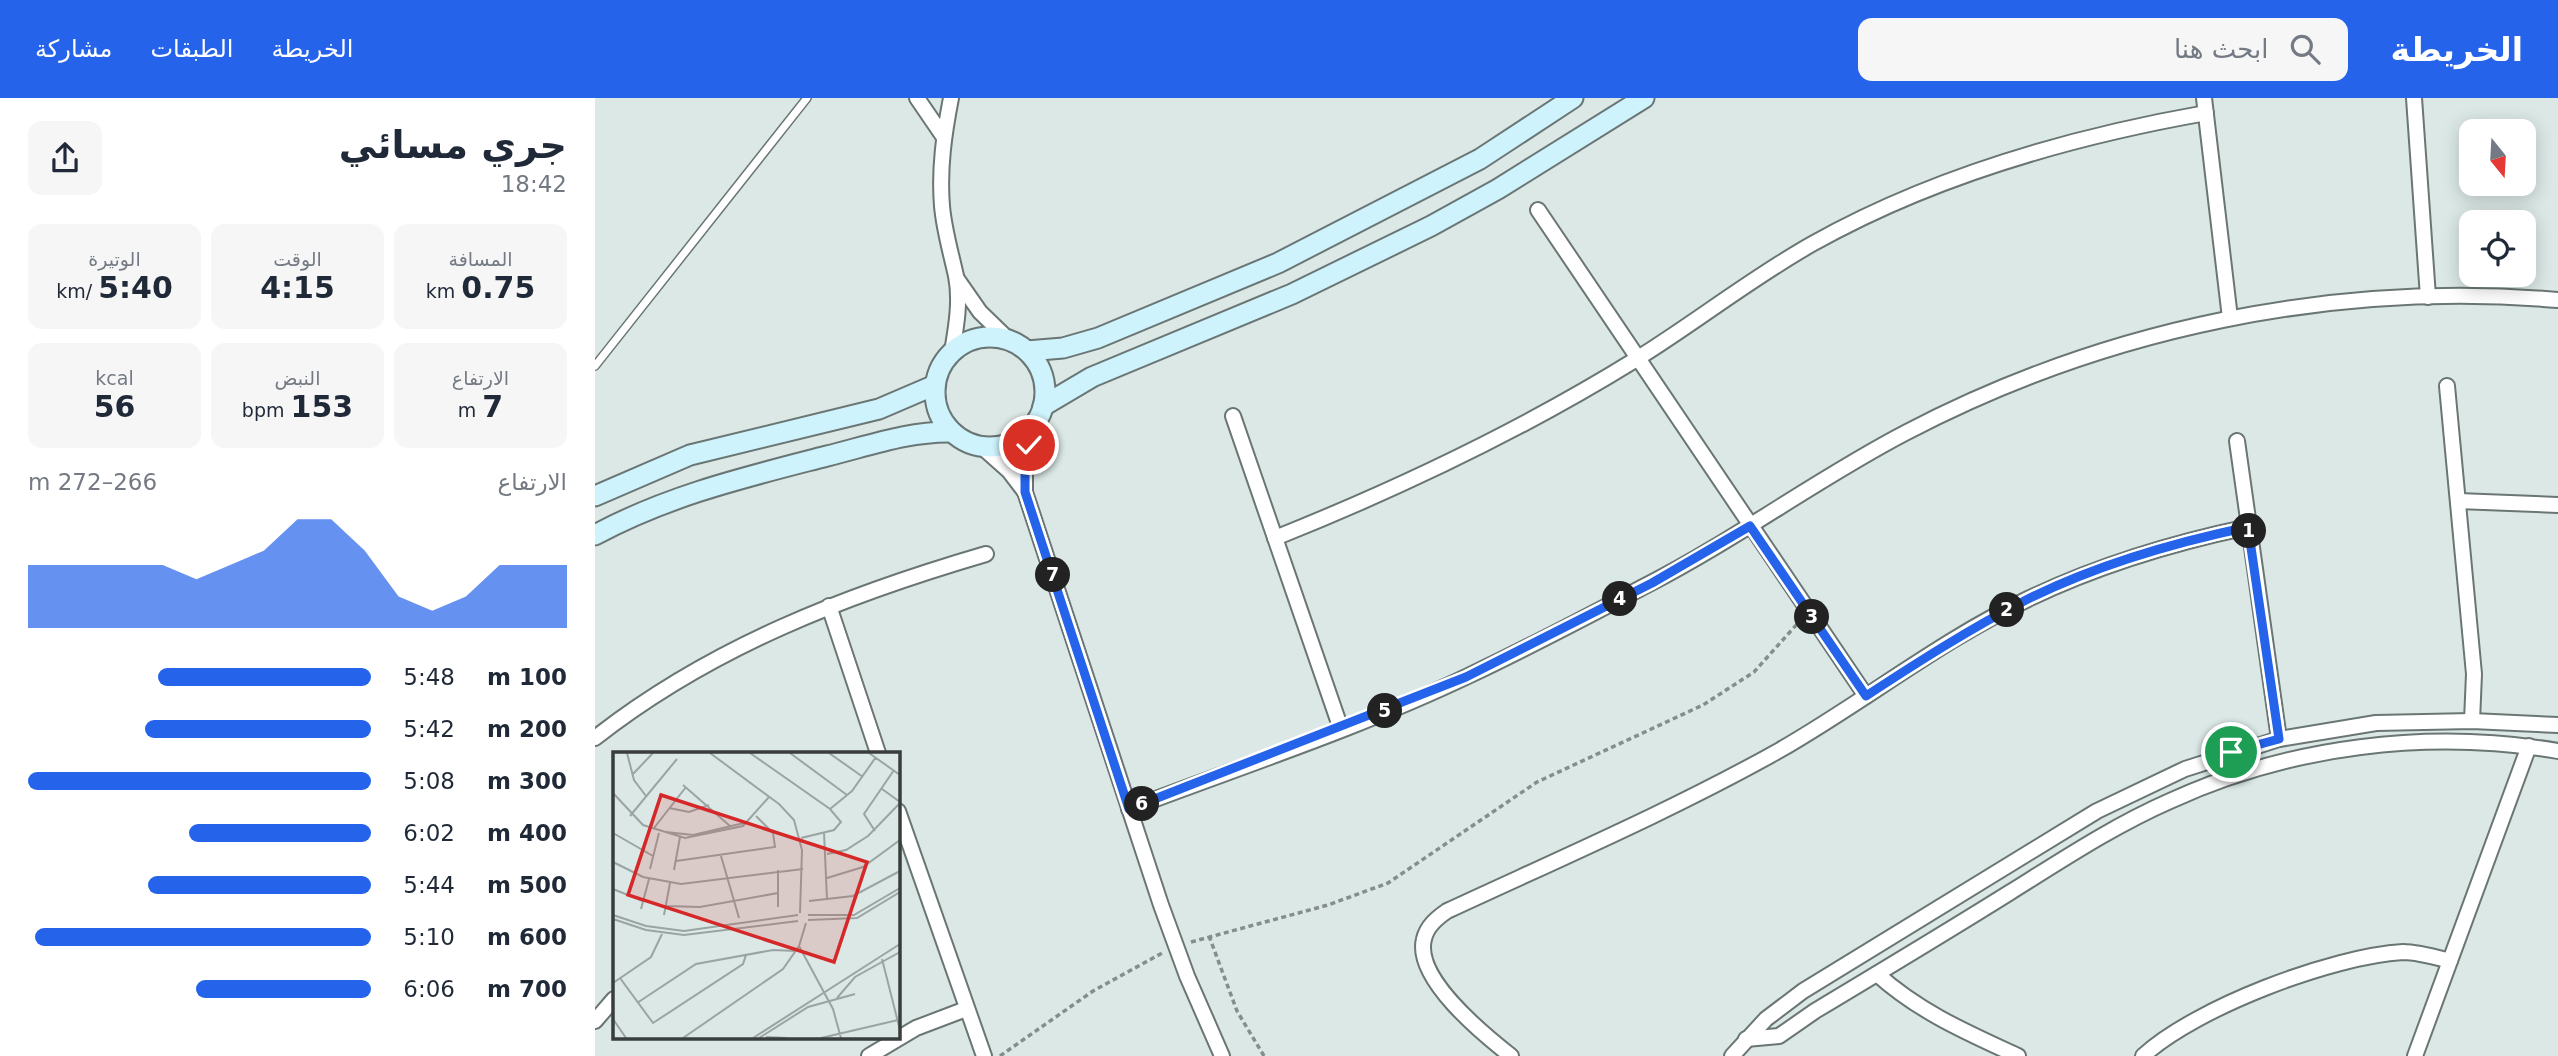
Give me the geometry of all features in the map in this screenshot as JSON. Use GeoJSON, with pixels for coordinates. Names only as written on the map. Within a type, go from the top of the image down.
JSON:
{"type":"FeatureCollection","features":[{"type":"Feature","properties":{"kind":"street"},"geometry":{"type":"LineString","coordinates":[[917,98],[943,136]]}},
{"type":"Feature","properties":{"kind":"street"},"geometry":{"type":"LineString","coordinates":[[951,98],[943,136],[943,208],[956,278],[957,315],[952,352]]}},
{"type":"Feature","properties":{"kind":"street"},"geometry":{"type":"LineString","coordinates":[[1025,492],[1009,471],[982,447],[952,432],[938,412],[935,385],[940,368],[952,352],[973,340],[998,338],[1018,346],[1063,348],[1098,338],[1278,263],[1480,159],[1573,98]]}},
{"type":"Feature","properties":{"kind":"street"},"geometry":{"type":"LineString","coordinates":[[1043,405],[1092,377],[1292,294],[1431,226],[1498,189],[1644,98]]}},
{"type":"Feature","properties":{"kind":"street"},"geometry":{"type":"LineString","coordinates":[[2413,98],[2428,297]]}},
{"type":"Feature","properties":{"kind":"street"},"geometry":{"type":"LineString","coordinates":[[1275,538],[1419,478],[1498,439],[1637,359],[1722,299],[1813,243],[1908,199],[2006,161],[2205,105],[2230,318]]}},
{"type":"Feature","properties":{"kind":"street"},"geometry":{"type":"LineString","coordinates":[[1538,210],[1866,696]]}},
{"type":"Feature","properties":{"kind":"street"},"geometry":{"type":"LineString","coordinates":[[956,278],[980,312],[1018,346],[1043,376],[1043,405],[1033,426],[1025,464],[1025,492],[1176,946],[1222,1056]]}},
{"type":"Feature","properties":{"kind":"street"},"geometry":{"type":"LineString","coordinates":[[1129,809],[1341,729],[1466,677],[1652,583],[1750,526],[1837,470],[1908,431],[1986,394],[2066,362],[2230,318],[2290,306],[2352,299],[2428,297],[2558,300]]}},
{"type":"Feature","properties":{"kind":"street"},"geometry":{"type":"LineString","coordinates":[[595,496],[690,456],[879,410],[935,385]]}},
{"type":"Feature","properties":{"kind":"street"},"geometry":{"type":"LineString","coordinates":[[2447,386],[2474,674],[2472,721]]}},
{"type":"Feature","properties":{"kind":"street"},"geometry":{"type":"LineString","coordinates":[[1233,416],[1341,729]]}},
{"type":"Feature","properties":{"kind":"street"},"geometry":{"type":"LineString","coordinates":[[982,447],[1005,445],[1033,426]]}},
{"type":"Feature","properties":{"kind":"street"},"geometry":{"type":"LineString","coordinates":[[595,535],[659,504],[696,490],[905,436],[952,432]]}},
{"type":"Feature","properties":{"kind":"street"},"geometry":{"type":"LineString","coordinates":[[2237,441],[2279,739]]}},
{"type":"Feature","properties":{"kind":"street"},"geometry":{"type":"LineString","coordinates":[[2458,501],[2558,505]]}},
{"type":"Feature","properties":{"kind":"street"},"geometry":{"type":"LineString","coordinates":[[1511,1056],[1461,1012],[1428,969],[1423,955],[1424,938],[1432,922],[1447,911],[1706,790],[1782,749],[2027,599],[2099,569],[2177,542],[2248,527]]}},
{"type":"Feature","properties":{"kind":"street"},"geometry":{"type":"LineString","coordinates":[[595,738],[693,671],[765,632],[876,587],[986,554]]}},
{"type":"Feature","properties":{"kind":"street"},"geometry":{"type":"LineString","coordinates":[[829,606],[878,752]]}},
{"type":"Feature","properties":{"kind":"street"},"geometry":{"type":"LineString","coordinates":[[1731,1056],[1766,1019],[1803,991],[2097,811],[2185,769],[2279,739],[2376,723],[2472,721],[2558,725]]}},
{"type":"Feature","properties":{"kind":"street"},"geometry":{"type":"LineString","coordinates":[[1746,1040],[1779,1036],[2106,833],[2205,786],[2274,764],[2346,749],[2424,742],[2475,741],[2558,751]]}},
{"type":"Feature","properties":{"kind":"street"},"geometry":{"type":"LineString","coordinates":[[2415,1056],[2529,746]]}},
{"type":"Feature","properties":{"kind":"street"},"geometry":{"type":"LineString","coordinates":[[899,814],[984,1056]]}},
{"type":"Feature","properties":{"kind":"street"},"geometry":{"type":"LineString","coordinates":[[2143,1056],[2217,1010],[2313,970],[2405,952],[2450,961]]}},
{"type":"Feature","properties":{"kind":"street"},"geometry":{"type":"LineString","coordinates":[[1877,974],[1896,991],[1937,1018],[2018,1056]]}},
{"type":"Feature","properties":{"kind":"street"},"geometry":{"type":"LineString","coordinates":[[595,1021],[613,1000]]}},
{"type":"Feature","properties":{"kind":"street"},"geometry":{"type":"LineString","coordinates":[[869,1056],[916,1028],[966,1009]]}},
{"type":"Feature","properties":{"kind":"lane"},"geometry":{"type":"LineString","coordinates":[[595,366],[807,98]]}},
{"type":"Feature","properties":{"kind":"path"},"geometry":{"type":"LineString","coordinates":[[1000,1056],[1093,991],[1176,946],[1328,905],[1388,883],[1537,782],[1703,705],[1754,672],[1782,643],[1807,610]]}},
{"type":"Feature","properties":{"kind":"path"},"geometry":{"type":"LineString","coordinates":[[1209,936],[1237,1011],[1264,1056]]}},
{"type":"Feature","properties":{"kind":"route"},"geometry":{"type":"LineString","coordinates":[[1029,445],[1025,464],[1025,492],[1129,809],[1341,729],[1466,677],[1652,583],[1750,526],[1866,696],[1910,667],[2027,599],[2099,569],[2177,542],[2248,527],[2279,739],[2231,752]]}}]}
